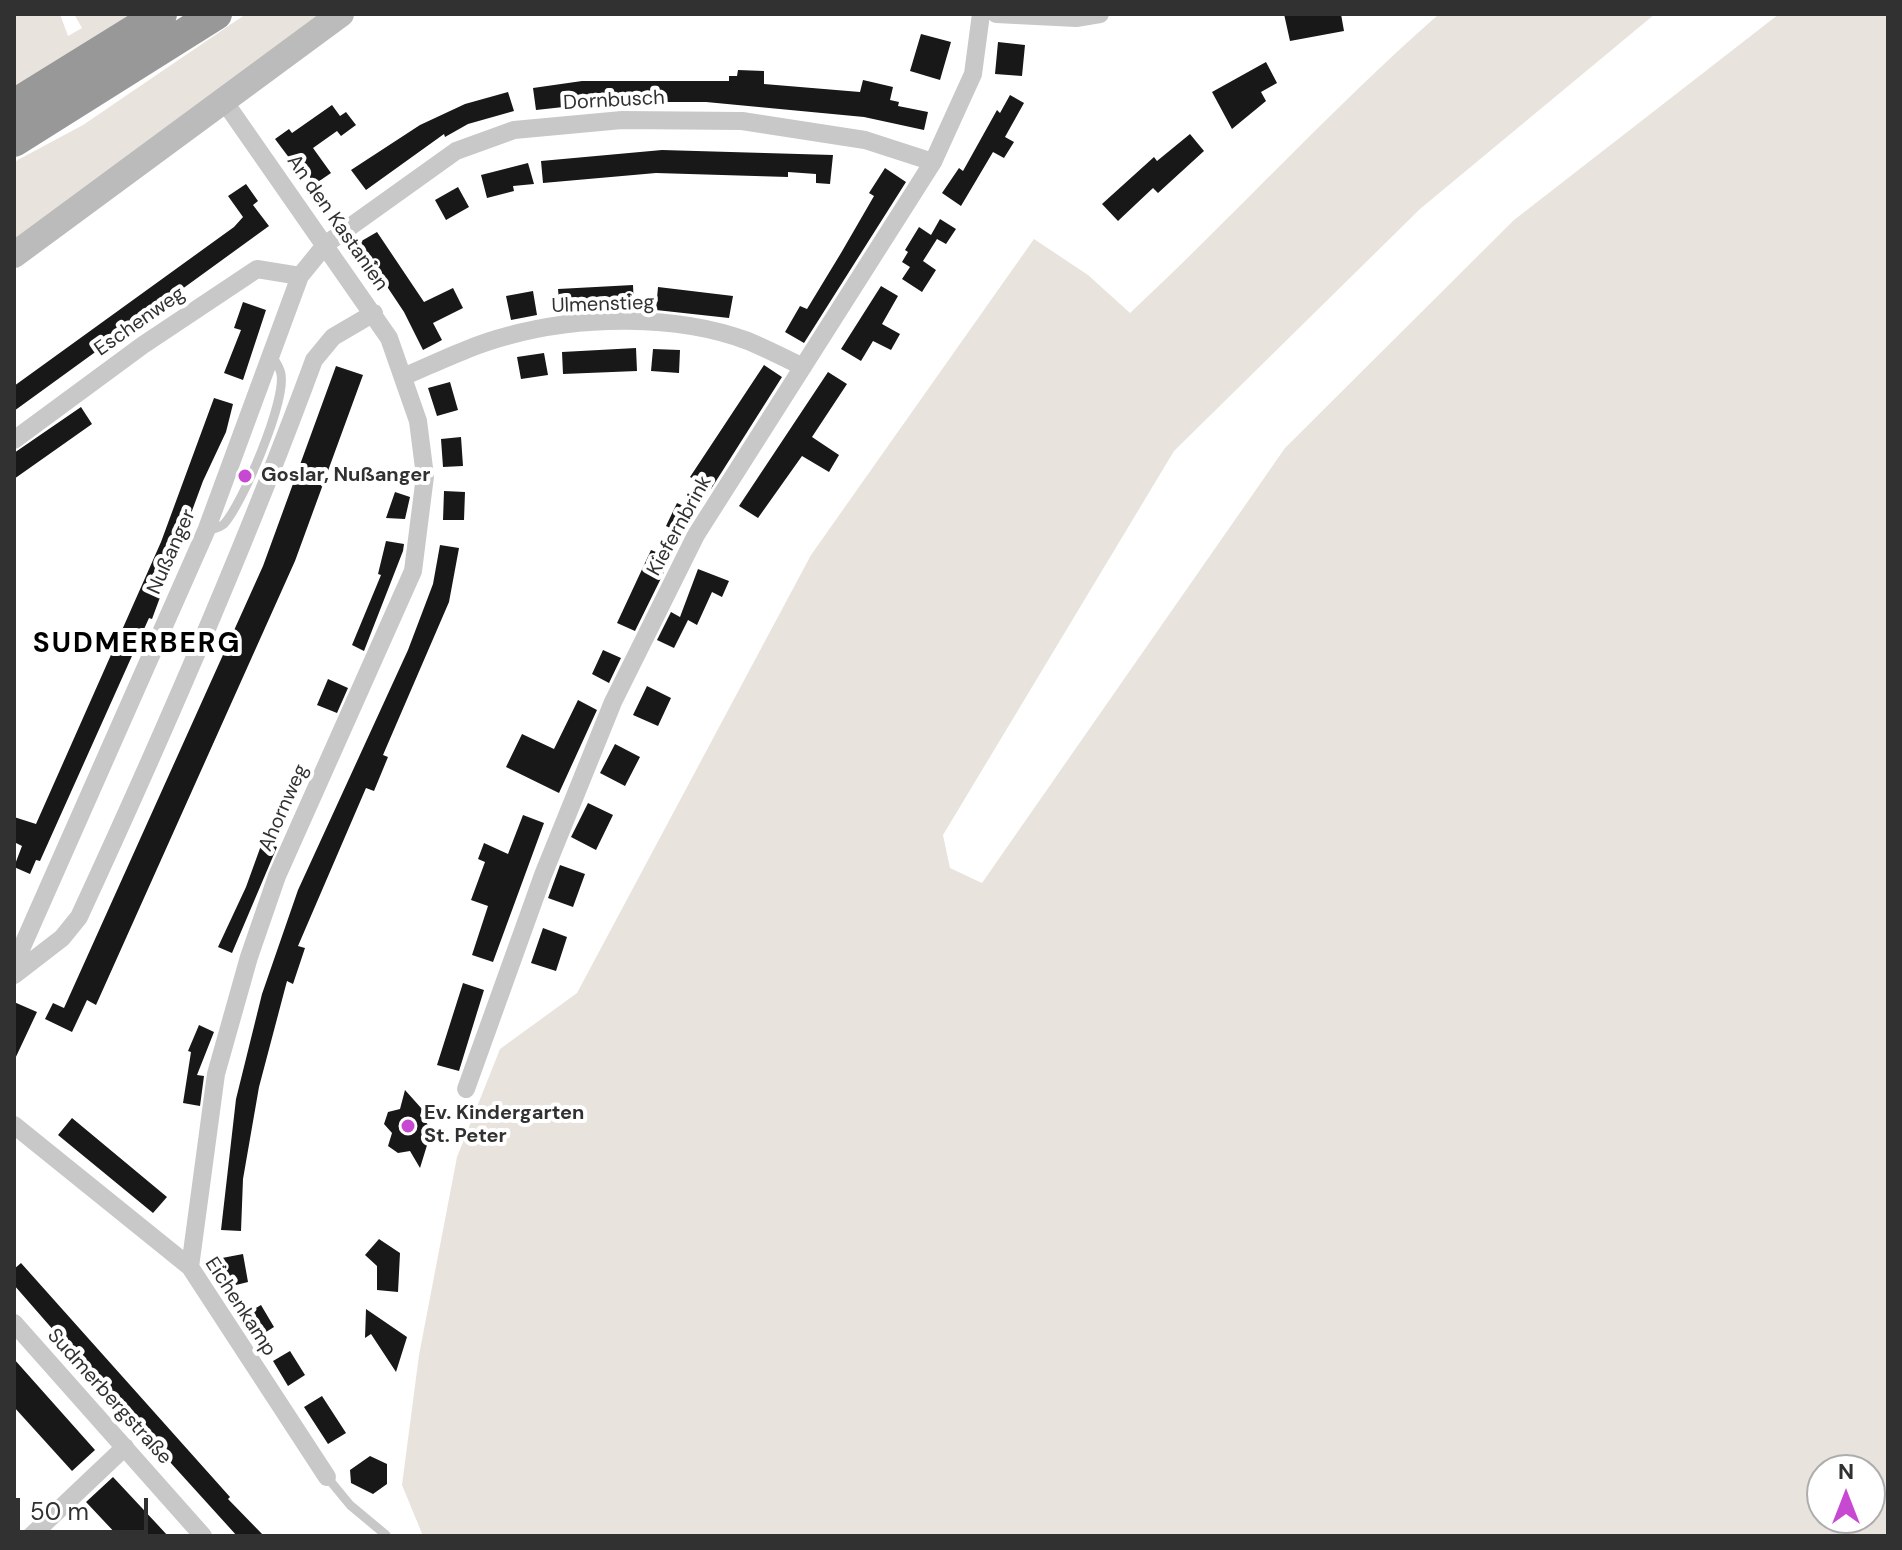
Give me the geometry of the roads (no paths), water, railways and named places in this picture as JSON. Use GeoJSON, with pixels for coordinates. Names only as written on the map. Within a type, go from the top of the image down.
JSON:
{"type":"FeatureCollection","features":[{"type":"Feature","properties":{"kind":"highway"},"geometry":{"type":"LineString","coordinates":[[14,105],[161,14]]}},
{"type":"Feature","properties":{"kind":"highway"},"geometry":{"type":"LineString","coordinates":[[14,141],[216,14]]}},
{"type":"Feature","properties":{"kind":"street"},"geometry":{"type":"LineString","coordinates":[[14,255],[341,14]]}},
{"type":"Feature","properties":{"kind":"street","name":"Kiefernbrink"},"geometry":{"type":"LineString","coordinates":[[466,1089],[543,875],[613,702],[696,535],[933,162],[973,74],[981,14]]}},
{"type":"Feature","properties":{"kind":"street"},"geometry":{"type":"LineString","coordinates":[[996,14],[1076,18],[1100,14]]}},
{"type":"Feature","properties":{"kind":"street","name":"An den Kastanien"},"geometry":{"type":"LineString","coordinates":[[224,101],[374,313],[405,376]]}},
{"type":"Feature","properties":{"kind":"street","name":"Dornbusch"},"geometry":{"type":"LineString","coordinates":[[326,244],[456,151],[514,130],[622,120],[742,121],[865,140],[933,162]]}},
{"type":"Feature","properties":{"kind":"street","name":"Nußanger"},"geometry":{"type":"LineString","coordinates":[[14,965],[206,531],[273,357],[300,276],[326,244]]}},
{"type":"Feature","properties":{"kind":"street","name":"Eschenweg"},"geometry":{"type":"LineString","coordinates":[[14,440],[143,345],[257,269],[300,276]]}},
{"type":"Feature","properties":{"kind":"street"},"geometry":{"type":"LineString","coordinates":[[14,975],[62,938],[79,917],[181,696],[240,557],[314,360],[333,337],[374,313]]}},
{"type":"Feature","properties":{"kind":"street","name":"Ulmenstieg"},"geometry":{"type":"LineString","coordinates":[[405,376],[506,336],[562,325],[629,323],[695,327],[746,341],[803,367]]}},
{"type":"Feature","properties":{"kind":"street","name":"Ahornweg"},"geometry":{"type":"LineString","coordinates":[[190,1267],[216,1074],[249,957],[277,876],[413,571],[425,476],[418,421],[405,376]]}},
{"type":"Feature","properties":{"kind":"street","name":"Eichenkamp"},"geometry":{"type":"LineString","coordinates":[[14,1125],[190,1267],[272,1399],[327,1477]]}},
{"type":"Feature","properties":{"kind":"street","name":"Sudmerbergstraße"},"geometry":{"type":"LineString","coordinates":[[14,1323],[203,1536]]}},
{"type":"Feature","properties":{"kind":"street"},"geometry":{"type":"LineString","coordinates":[[31,1536],[125,1447]]}},
{"type":"Feature","properties":{"kind":"street"},"geometry":{"type":"LineString","coordinates":[[14,1532],[18,1536]]}},
{"type":"Feature","properties":{"kind":"lane"},"geometry":{"type":"LineString","coordinates":[[327,1477],[350,1505],[386,1535]]}},
{"type":"Feature","properties":{"kind":"place","name":"Goslar, Nußanger"},"geometry":{"type":"Point","coordinates":[245,476]}},
{"type":"Feature","properties":{"kind":"place","name":"Ev. Kindergarten St. Peter"},"geometry":{"type":"Point","coordinates":[408,1126]}},
{"type":"Feature","properties":{"kind":"district","name":"SUDMERBERG"},"geometry":{"type":"Point","coordinates":[137,645]}}]}
